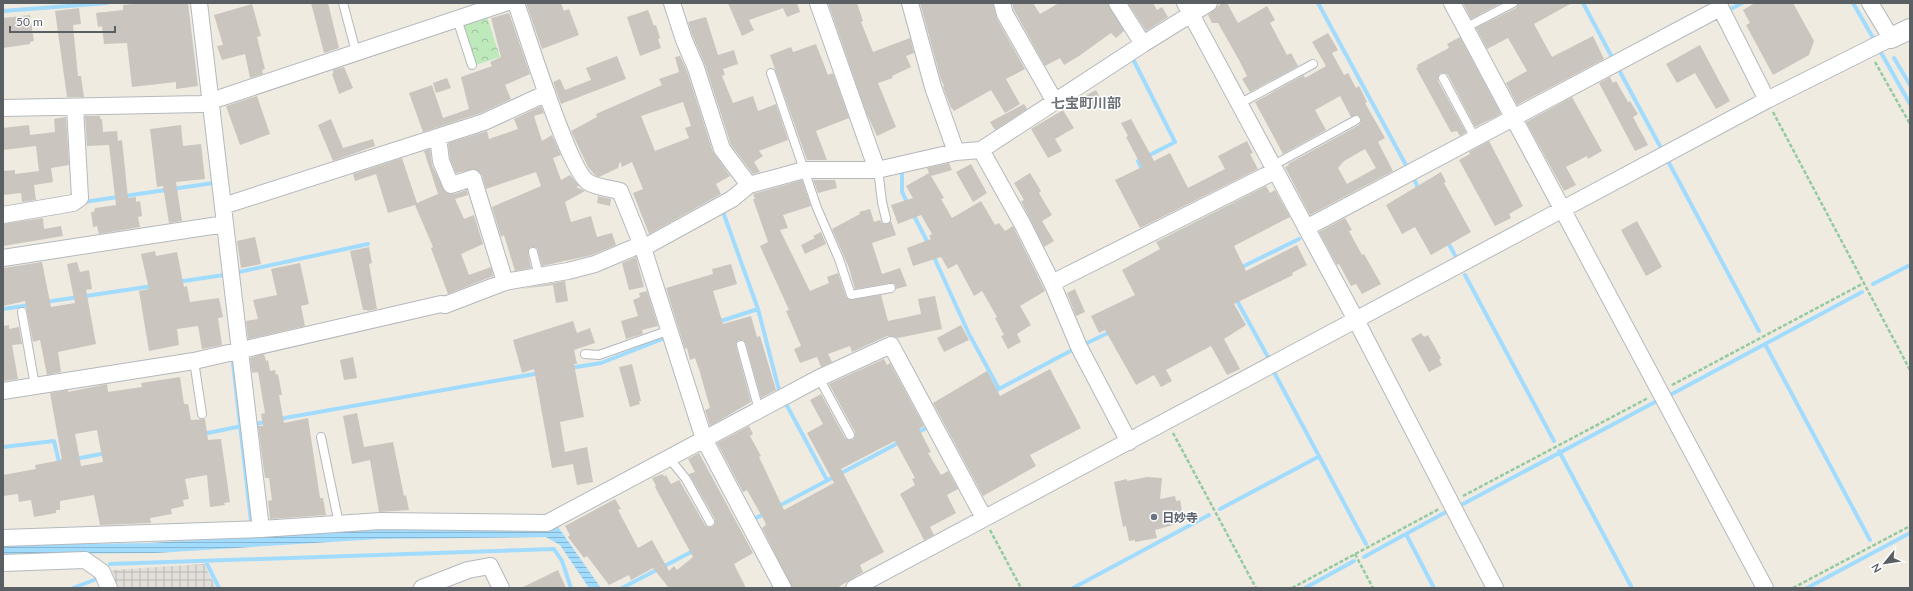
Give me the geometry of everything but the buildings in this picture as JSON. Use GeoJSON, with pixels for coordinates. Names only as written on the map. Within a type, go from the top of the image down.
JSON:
{"type":"FeatureCollection","features":[{"type":"Feature","properties":{"kind":"street"},"geometry":{"type":"LineString","coordinates":[[199,3],[261,529]]}},
{"type":"Feature","properties":{"kind":"street"},"geometry":{"type":"LineString","coordinates":[[3,108],[202,104],[505,3]]}},
{"type":"Feature","properties":{"kind":"street"},"geometry":{"type":"LineString","coordinates":[[516,3],[564,139],[580,173],[588,182],[620,191],[643,246],[704,439],[783,588]]}},
{"type":"Feature","properties":{"kind":"street"},"geometry":{"type":"LineString","coordinates":[[672,3],[684,40],[696,68],[722,149],[749,185]]}},
{"type":"Feature","properties":{"kind":"street"},"geometry":{"type":"LineString","coordinates":[[818,3],[877,169]]}},
{"type":"Feature","properties":{"kind":"street"},"geometry":{"type":"LineString","coordinates":[[910,3],[933,87],[956,152]]}},
{"type":"Feature","properties":{"kind":"street"},"geometry":{"type":"LineString","coordinates":[[1002,3],[1005,14],[1055,102]]}},
{"type":"Feature","properties":{"kind":"street"},"geometry":{"type":"LineString","coordinates":[[1117,3],[1143,44]]}},
{"type":"Feature","properties":{"kind":"street"},"geometry":{"type":"LineString","coordinates":[[3,391],[194,361],[441,304],[445,305],[505,282],[568,271],[596,264],[643,246],[732,199],[749,185],[804,170],[877,169],[956,152],[981,150],[1143,44],[1188,8],[1209,3]]}},
{"type":"Feature","properties":{"kind":"street"},"geometry":{"type":"LineString","coordinates":[[1452,3],[1765,588]]}},
{"type":"Feature","properties":{"kind":"street"},"geometry":{"type":"LineString","coordinates":[[1870,3],[1878,45]]}},
{"type":"Feature","properties":{"kind":"street"},"geometry":{"type":"LineString","coordinates":[[1306,228],[1719,6],[1767,100]]}},
{"type":"Feature","properties":{"kind":"street"},"geometry":{"type":"LineString","coordinates":[[1188,8],[1356,320],[1495,588]]}},
{"type":"Feature","properties":{"kind":"street"},"geometry":{"type":"LineString","coordinates":[[854,588],[1767,100],[1910,29]]}},
{"type":"Feature","properties":{"kind":"street"},"geometry":{"type":"LineString","coordinates":[[223,206],[484,122],[548,93]]}},
{"type":"Feature","properties":{"kind":"street"},"geometry":{"type":"LineString","coordinates":[[3,215],[73,203],[80,198],[75,106]]}},
{"type":"Feature","properties":{"kind":"street"},"geometry":{"type":"LineString","coordinates":[[438,137],[441,161],[451,185],[473,178],[505,282]]}},
{"type":"Feature","properties":{"kind":"street"},"geometry":{"type":"LineString","coordinates":[[981,150],[1023,225],[1052,283],[1079,346],[1129,442]]}},
{"type":"Feature","properties":{"kind":"street"},"geometry":{"type":"LineString","coordinates":[[1052,283],[1274,169]]}},
{"type":"Feature","properties":{"kind":"street"},"geometry":{"type":"LineString","coordinates":[[3,258],[225,224]]}},
{"type":"Feature","properties":{"kind":"street"},"geometry":{"type":"LineString","coordinates":[[3,538],[261,529],[381,522],[547,523],[819,378],[892,345],[984,518]]}},
{"type":"Feature","properties":{"kind":"street"},"geometry":{"type":"LineString","coordinates":[[3,563],[84,560],[102,572],[108,588]]}},
{"type":"Feature","properties":{"kind":"street"},"geometry":{"type":"LineString","coordinates":[[422,588],[468,570],[490,566],[501,588]]}},
{"type":"Feature","properties":{"kind":"lane"},"geometry":{"type":"LineString","coordinates":[[343,3],[356,52]]}},
{"type":"Feature","properties":{"kind":"lane"},"geometry":{"type":"LineString","coordinates":[[1465,28],[1513,3]]}},
{"type":"Feature","properties":{"kind":"lane"},"geometry":{"type":"LineString","coordinates":[[457,19],[472,65]]}},
{"type":"Feature","properties":{"kind":"lane"},"geometry":{"type":"LineString","coordinates":[[1239,104],[1313,64]]}},
{"type":"Feature","properties":{"kind":"lane"},"geometry":{"type":"LineString","coordinates":[[771,73],[817,208],[839,259],[851,296],[891,288]]}},
{"type":"Feature","properties":{"kind":"lane"},"geometry":{"type":"LineString","coordinates":[[1443,78],[1475,138]]}},
{"type":"Feature","properties":{"kind":"lane"},"geometry":{"type":"LineString","coordinates":[[1274,169],[1356,120]]}},
{"type":"Feature","properties":{"kind":"lane"},"geometry":{"type":"LineString","coordinates":[[877,169],[886,219]]}},
{"type":"Feature","properties":{"kind":"lane"},"geometry":{"type":"LineString","coordinates":[[533,252],[539,276]]}},
{"type":"Feature","properties":{"kind":"lane"},"geometry":{"type":"LineString","coordinates":[[22,312],[35,386]]}},
{"type":"Feature","properties":{"kind":"lane"},"geometry":{"type":"LineString","coordinates":[[585,354],[599,354],[670,330]]}},
{"type":"Feature","properties":{"kind":"lane"},"geometry":{"type":"LineString","coordinates":[[741,345],[759,410]]}},
{"type":"Feature","properties":{"kind":"lane"},"geometry":{"type":"LineString","coordinates":[[194,361],[202,414]]}},
{"type":"Feature","properties":{"kind":"lane"},"geometry":{"type":"LineString","coordinates":[[819,378],[850,435]]}},
{"type":"Feature","properties":{"kind":"lane"},"geometry":{"type":"LineString","coordinates":[[321,437],[339,524]]}},
{"type":"Feature","properties":{"kind":"lane"},"geometry":{"type":"LineString","coordinates":[[669,458],[686,479],[710,522]]}},
{"type":"Feature","properties":{"kind":"path"},"geometry":{"type":"LineString","coordinates":[[1878,45],[1910,124]]}},
{"type":"Feature","properties":{"kind":"path"},"geometry":{"type":"LineString","coordinates":[[1767,100],[1910,370]]}},
{"type":"Feature","properties":{"kind":"path"},"geometry":{"type":"LineString","coordinates":[[1167,422],[1256,588]]}},
{"type":"Feature","properties":{"kind":"path"},"geometry":{"type":"LineString","coordinates":[[1292,588],[1450,503]]}},
{"type":"Feature","properties":{"kind":"path"},"geometry":{"type":"LineString","coordinates":[[984,518],[1021,588]]}},
{"type":"Feature","properties":{"kind":"path"},"geometry":{"type":"LineString","coordinates":[[1793,588],[1910,526]]}},
{"type":"Feature","properties":{"kind":"path"},"geometry":{"type":"LineString","coordinates":[[1355,554],[1373,588]]}},
{"type":"Feature","properties":{"kind":"shaded area"},"geometry":{"type":"Polygon","coordinates":[[[204,564],[216,588],[118,588],[112,570],[204,564]]]}},
{"type":"Feature","properties":{"kind":"green space"},"geometry":{"type":"Polygon","coordinates":[[[486,14],[500,57],[476,65],[462,22],[486,14]]]}},
{"type":"Feature","properties":{"kind":"water"},"geometry":{"type":"Polygon","coordinates":[[[558,527],[601,588],[589,588],[560,545],[546,537],[379,539],[156,553],[3,554],[3,545],[150,543],[383,528],[558,527]]]}},
{"type":"Feature","properties":{"kind":"waterway"},"geometry":{"type":"LineString","coordinates":[[3,11],[107,3]]}},
{"type":"Feature","properties":{"kind":"waterway"},"geometry":{"type":"LineString","coordinates":[[1318,3],[1407,167]]}},
{"type":"Feature","properties":{"kind":"waterway"},"geometry":{"type":"LineString","coordinates":[[1583,3],[1613,59]]}},
{"type":"Feature","properties":{"kind":"waterway"},"geometry":{"type":"LineString","coordinates":[[1729,10],[1742,3]]}},
{"type":"Feature","properties":{"kind":"waterway"},"geometry":{"type":"LineString","coordinates":[[1853,3],[1876,43]]}},
{"type":"Feature","properties":{"kind":"waterway"},"geometry":{"type":"LineString","coordinates":[[1879,49],[1910,104]]}},
{"type":"Feature","properties":{"kind":"waterway"},"geometry":{"type":"LineString","coordinates":[[1894,58],[1910,85]]}},
{"type":"Feature","properties":{"kind":"waterway"},"geometry":{"type":"LineString","coordinates":[[1133,59],[1175,142],[1138,161],[1143,172]]}},
{"type":"Feature","properties":{"kind":"waterway"},"geometry":{"type":"LineString","coordinates":[[1619,70],[1661,148]]}},
{"type":"Feature","properties":{"kind":"waterway"},"geometry":{"type":"LineString","coordinates":[[1669,163],[1759,331]]}},
{"type":"Feature","properties":{"kind":"waterway"},"geometry":{"type":"LineString","coordinates":[[902,173],[902,192],[908,204]]}},
{"type":"Feature","properties":{"kind":"waterway"},"geometry":{"type":"LineString","coordinates":[[1414,179],[1419,190]]}},
{"type":"Feature","properties":{"kind":"waterway"},"geometry":{"type":"LineString","coordinates":[[84,202],[213,183]]}},
{"type":"Feature","properties":{"kind":"waterway"},"geometry":{"type":"LineString","coordinates":[[723,212],[758,309]]}},
{"type":"Feature","properties":{"kind":"waterway"},"geometry":{"type":"LineString","coordinates":[[913,214],[929,245]]}},
{"type":"Feature","properties":{"kind":"waterway"},"geometry":{"type":"LineString","coordinates":[[1240,268],[1299,239]]}},
{"type":"Feature","properties":{"kind":"waterway"},"geometry":{"type":"LineString","coordinates":[[1447,241],[1456,257]]}},
{"type":"Feature","properties":{"kind":"waterway"},"geometry":{"type":"LineString","coordinates":[[239,272],[368,244]]}},
{"type":"Feature","properties":{"kind":"waterway"},"geometry":{"type":"LineString","coordinates":[[933,255],[969,334],[999,389]]}},
{"type":"Feature","properties":{"kind":"waterway"},"geometry":{"type":"LineString","coordinates":[[1873,284],[1910,265]]}},
{"type":"Feature","properties":{"kind":"waterway"},"geometry":{"type":"LineString","coordinates":[[177,282],[224,275]]}},
{"type":"Feature","properties":{"kind":"waterway"},"geometry":{"type":"LineString","coordinates":[[1465,275],[1554,441]]}},
{"type":"Feature","properties":{"kind":"waterway"},"geometry":{"type":"LineString","coordinates":[[45,302],[153,286]]}},
{"type":"Feature","properties":{"kind":"waterway"},"geometry":{"type":"LineString","coordinates":[[1670,395],[1862,292]]}},
{"type":"Feature","properties":{"kind":"waterway"},"geometry":{"type":"LineString","coordinates":[[1236,299],[1268,357]]}},
{"type":"Feature","properties":{"kind":"waterway"},"geometry":{"type":"LineString","coordinates":[[3,309],[30,305]]}},
{"type":"Feature","properties":{"kind":"waterway"},"geometry":{"type":"LineString","coordinates":[[718,322],[758,309],[779,390]]}},
{"type":"Feature","properties":{"kind":"waterway"},"geometry":{"type":"LineString","coordinates":[[1085,344],[1112,331]]}},
{"type":"Feature","properties":{"kind":"waterway"},"geometry":{"type":"LineString","coordinates":[[570,368],[601,363],[665,338]]}},
{"type":"Feature","properties":{"kind":"waterway"},"geometry":{"type":"LineString","coordinates":[[1765,344],[1870,540]]}},
{"type":"Feature","properties":{"kind":"waterway"},"geometry":{"type":"LineString","coordinates":[[997,390],[1074,349]]}},
{"type":"Feature","properties":{"kind":"waterway"},"geometry":{"type":"LineString","coordinates":[[233,363],[251,521]]}},
{"type":"Feature","properties":{"kind":"waterway"},"geometry":{"type":"LineString","coordinates":[[279,419],[540,373]]}},
{"type":"Feature","properties":{"kind":"waterway"},"geometry":{"type":"LineString","coordinates":[[1275,374],[1366,544]]}},
{"type":"Feature","properties":{"kind":"waterway"},"geometry":{"type":"LineString","coordinates":[[1463,504],[1657,401]]}},
{"type":"Feature","properties":{"kind":"waterway"},"geometry":{"type":"LineString","coordinates":[[785,402],[827,480]]}},
{"type":"Feature","properties":{"kind":"waterway"},"geometry":{"type":"LineString","coordinates":[[255,424],[266,422]]}},
{"type":"Feature","properties":{"kind":"waterway"},"geometry":{"type":"LineString","coordinates":[[203,434],[242,426]]}},
{"type":"Feature","properties":{"kind":"waterway"},"geometry":{"type":"LineString","coordinates":[[917,433],[928,427]]}},
{"type":"Feature","properties":{"kind":"waterway"},"geometry":{"type":"LineString","coordinates":[[3,447],[54,441],[59,462],[63,461]]}},
{"type":"Feature","properties":{"kind":"waterway"},"geometry":{"type":"LineString","coordinates":[[777,507],[900,442]]}},
{"type":"Feature","properties":{"kind":"waterway"},"geometry":{"type":"LineString","coordinates":[[1559,451],[1632,588]]}},
{"type":"Feature","properties":{"kind":"waterway"},"geometry":{"type":"LineString","coordinates":[[75,459],[106,453]]}},
{"type":"Feature","properties":{"kind":"waterway"},"geometry":{"type":"LineString","coordinates":[[1220,509],[1316,458]]}},
{"type":"Feature","properties":{"kind":"waterway"},"geometry":{"type":"LineString","coordinates":[[1364,557],[1446,512]]}},
{"type":"Feature","properties":{"kind":"waterway"},"geometry":{"type":"LineString","coordinates":[[754,519],[766,513]]}},
{"type":"Feature","properties":{"kind":"waterway"},"geometry":{"type":"LineString","coordinates":[[1073,588],[1209,515]]}},
{"type":"Feature","properties":{"kind":"waterway"},"geometry":{"type":"LineString","coordinates":[[1807,588],[1910,533]]}},
{"type":"Feature","properties":{"kind":"waterway"},"geometry":{"type":"LineString","coordinates":[[1406,534],[1434,588]]}},
{"type":"Feature","properties":{"kind":"waterway"},"geometry":{"type":"LineString","coordinates":[[110,564],[554,549],[562,561],[571,588]]}},
{"type":"Feature","properties":{"kind":"waterway"},"geometry":{"type":"LineString","coordinates":[[622,588],[695,550]]}},
{"type":"Feature","properties":{"kind":"waterway"},"geometry":{"type":"LineString","coordinates":[[1305,588],[1354,561]]}},
{"type":"Feature","properties":{"kind":"waterway"},"geometry":{"type":"LineString","coordinates":[[206,562],[219,588]]}},
{"type":"Feature","properties":{"kind":"waterway"},"geometry":{"type":"LineString","coordinates":[[73,588],[94,580]]}},
{"type":"Feature","properties":{"kind":"place","name":"日妙寺"},"geometry":{"type":"Point","coordinates":[1154,517]}},
{"type":"Feature","properties":{"kind":"district","name":"七宝町川部"},"geometry":{"type":"Point","coordinates":[1086,102]}}]}
